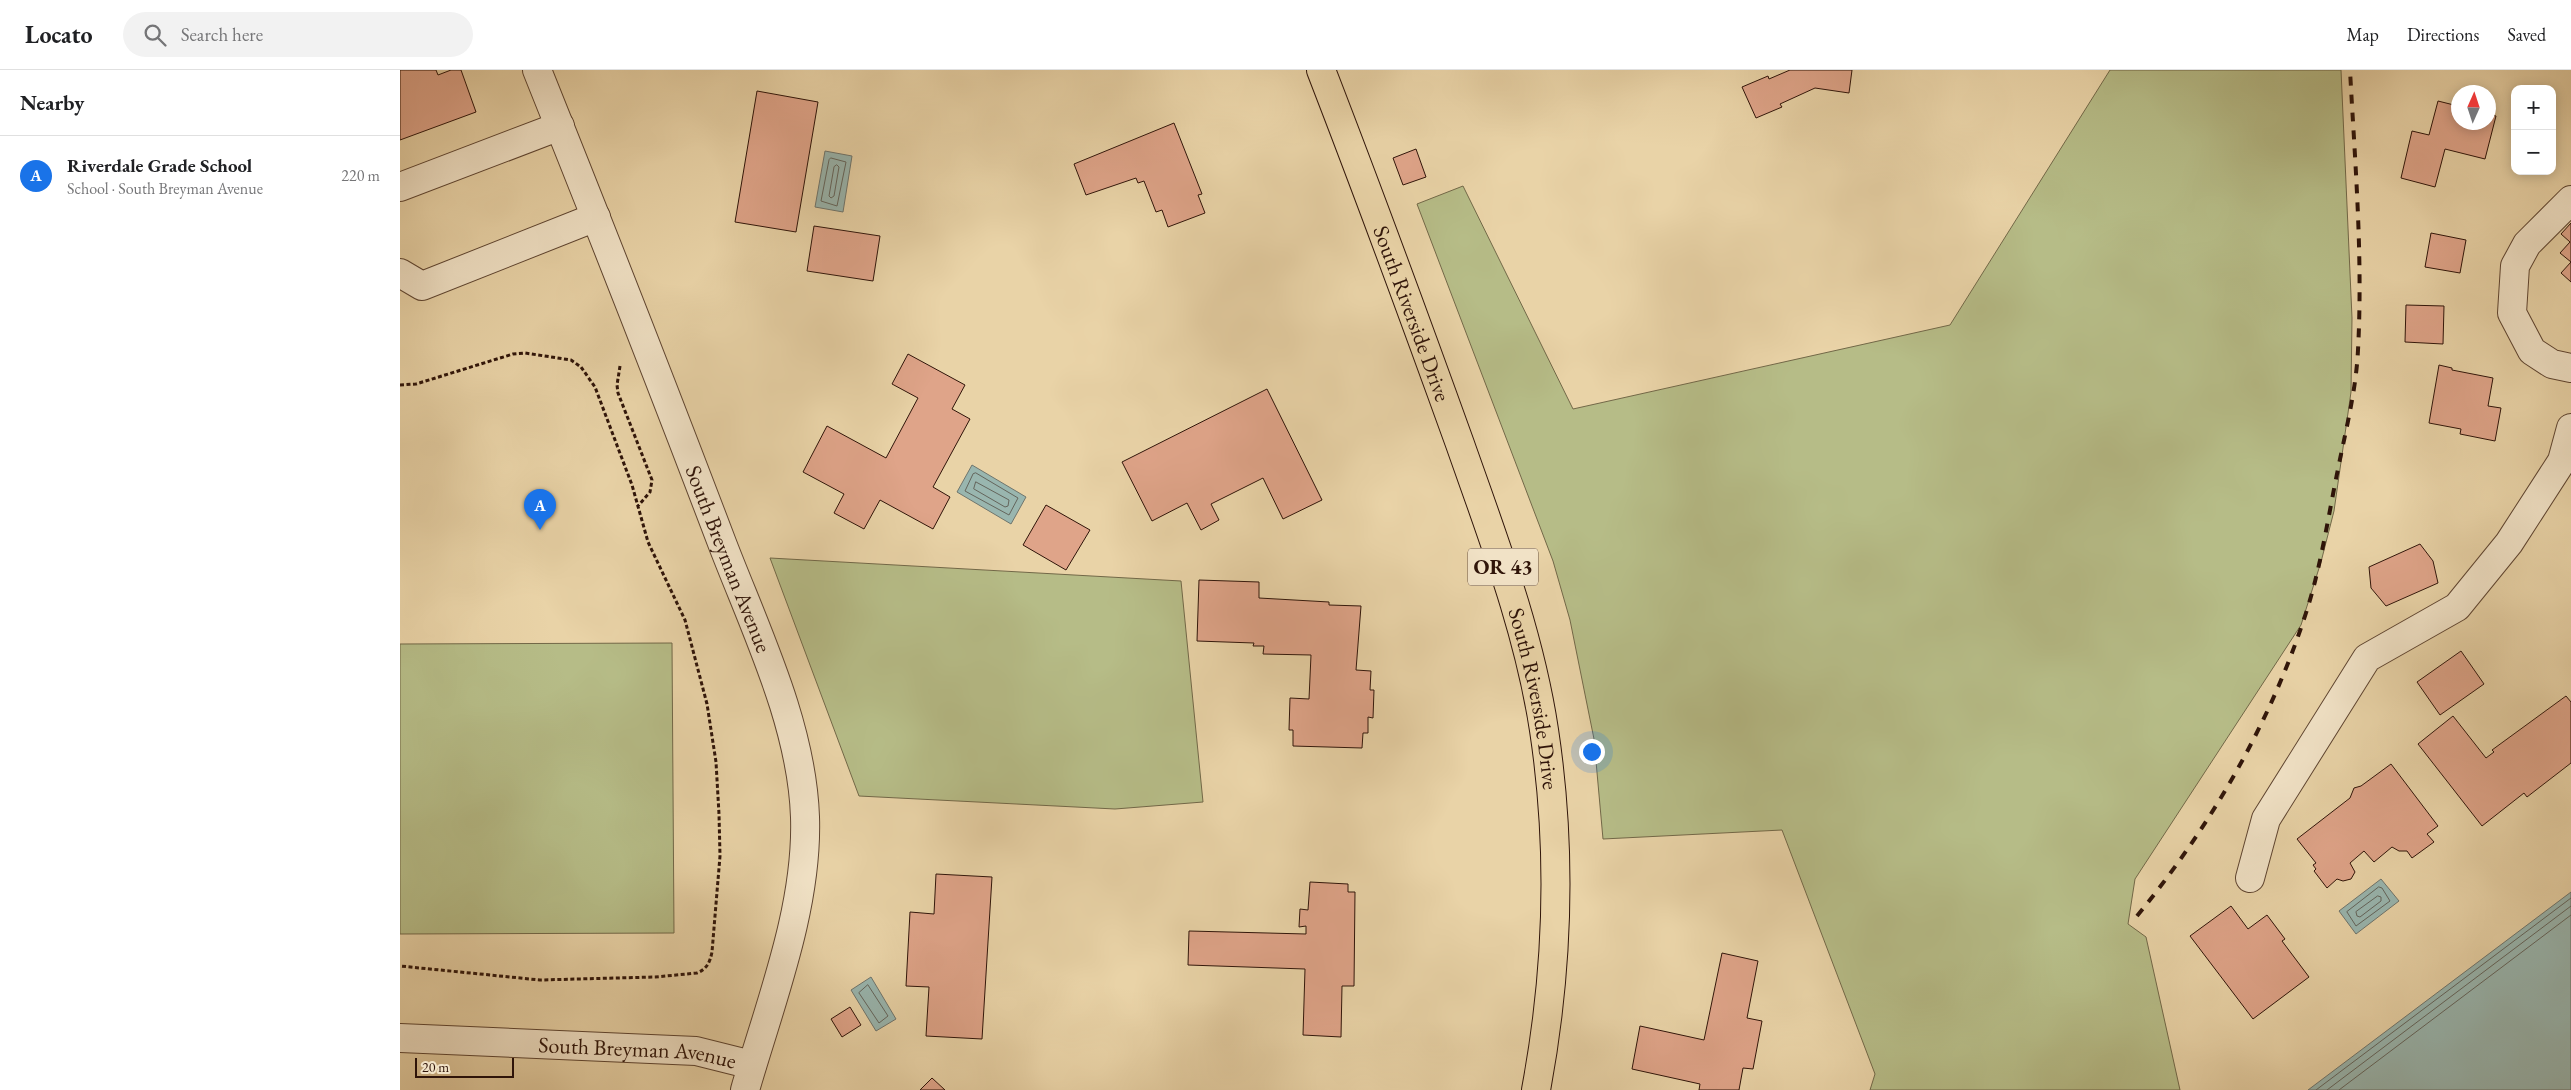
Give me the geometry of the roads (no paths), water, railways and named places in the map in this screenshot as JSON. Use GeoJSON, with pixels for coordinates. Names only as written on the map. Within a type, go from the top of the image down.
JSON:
{"type":"FeatureCollection","features":[{"type":"Feature","properties":{"kind":"main road","name":"South Riverside Drive"},"geometry":{"type":"LineString","coordinates":[[1321,70],[1409,301],[1516,603],[1531,666],[1544,729],[1553,807],[1556,881],[1549,998],[1536,1090]]}},
{"type":"Feature","properties":{"kind":"street","name":"South Breyman Avenue"},"geometry":{"type":"LineString","coordinates":[[400,1038],[696,1051],[748,1078],[788,938],[803,869],[805,816],[802,787],[792,736],[780,694],[649,350],[537,70]]}},
{"type":"Feature","properties":{"kind":"street"},"geometry":{"type":"LineString","coordinates":[[400,188],[560,126]]}},
{"type":"Feature","properties":{"kind":"street"},"geometry":{"type":"LineString","coordinates":[[2571,200],[2527,244],[2516,266],[2512,313],[2532,351],[2552,364],[2571,368]]}},
{"type":"Feature","properties":{"kind":"street"},"geometry":{"type":"LineString","coordinates":[[400,273],[422,286],[596,217]]}},
{"type":"Feature","properties":{"kind":"street"},"geometry":{"type":"LineString","coordinates":[[2250,878],[2266,819],[2367,658],[2457,606],[2509,543],[2562,461],[2571,428]]}},
{"type":"Feature","properties":{"kind":"water"},"geometry":{"type":"Polygon","coordinates":[[[825,151],[852,156],[843,212],[815,207],[825,151]]]}},
{"type":"Feature","properties":{"kind":"water"},"geometry":{"type":"Polygon","coordinates":[[[972,465],[1026,497],[1011,524],[957,492],[972,465]]]}},
{"type":"Feature","properties":{"kind":"water"},"geometry":{"type":"Polygon","coordinates":[[[2381,879],[2399,901],[2356,934],[2339,911],[2381,879]]]}},
{"type":"Feature","properties":{"kind":"water"},"geometry":{"type":"Polygon","coordinates":[[[2571,892],[2571,1090],[2308,1090],[2571,892]]]}},
{"type":"Feature","properties":{"kind":"water"},"geometry":{"type":"Polygon","coordinates":[[[871,977],[896,1019],[876,1031],[851,990],[871,977]]]}},
{"type":"Feature","properties":{"kind":"railway"},"geometry":{"type":"LineString","coordinates":[[2137,916],[2188,848],[2212,812],[2254,738],[2273,699],[2289,659],[2304,619],[2314,583],[2350,412],[2358,350],[2360,280],[2350,70]]}},
{"type":"Feature","properties":{"kind":"place","name":"Riverdale Grade School"},"geometry":{"type":"Point","coordinates":[540,530]}}]}
